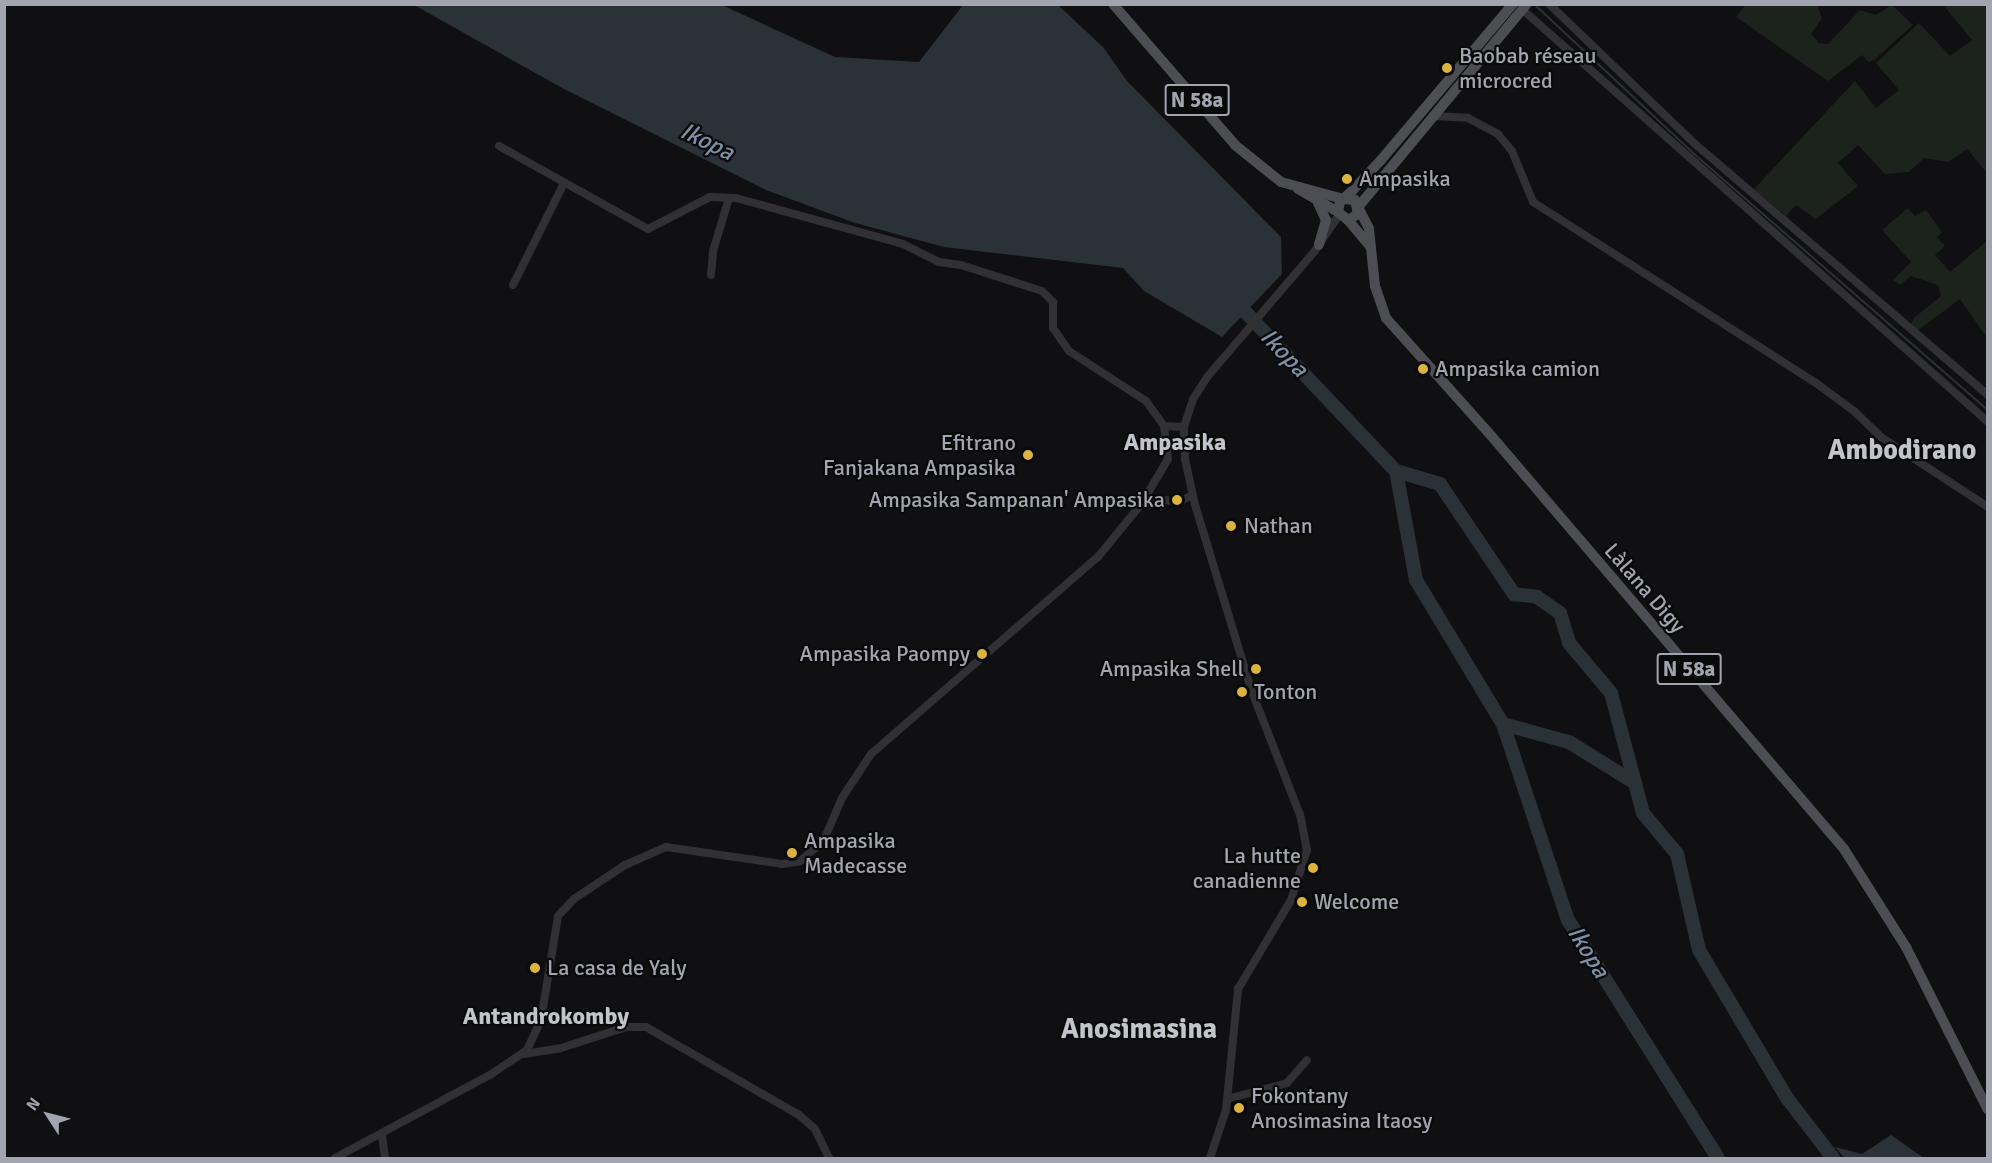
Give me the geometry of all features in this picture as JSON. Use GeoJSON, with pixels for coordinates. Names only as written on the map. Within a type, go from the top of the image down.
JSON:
{"type":"FeatureCollection","features":[{"type":"Feature","properties":{"kind":"main road","name":"N 58a"},"geometry":{"type":"LineString","coordinates":[[1113,4],[1235,145],[1274,178],[1319,196],[1343,199]]}},
{"type":"Feature","properties":{"kind":"main road"},"geometry":{"type":"LineString","coordinates":[[1521,6],[1359,207],[1356,217],[1343,216],[1343,199],[1521,6]]}},
{"type":"Feature","properties":{"kind":"main road"},"geometry":{"type":"LineString","coordinates":[[1317,248],[1326,220],[1319,196],[1345,188],[1366,176]]}},
{"type":"Feature","properties":{"kind":"main road","name":"N 58a"},"geometry":{"type":"LineString","coordinates":[[1319,196],[1343,216],[1371,248]]}},
{"type":"Feature","properties":{"kind":"main road"},"geometry":{"type":"LineString","coordinates":[[1343,199],[1355,200],[1359,207]]}},
{"type":"Feature","properties":{"kind":"main road","name":"N 58a"},"geometry":{"type":"LineString","coordinates":[[1359,207],[1369,229],[1371,248]]}},
{"type":"Feature","properties":{"kind":"main road","name":"Làlana Digy"},"geometry":{"type":"LineString","coordinates":[[1371,248],[1379,302],[1397,333],[1488,432],[1844,849],[1905,947],[1988,1110]]}},
{"type":"Feature","properties":{"kind":"street"},"geometry":{"type":"LineString","coordinates":[[1549,4],[1694,143],[1988,395]]}},
{"type":"Feature","properties":{"kind":"street"},"geometry":{"type":"LineString","coordinates":[[1521,6],[1988,422]]}},
{"type":"Feature","properties":{"kind":"street"},"geometry":{"type":"LineString","coordinates":[[1433,116],[1468,118],[1498,134],[1512,150],[1533,202],[1816,383],[1854,411],[1881,437],[1988,507]]}},
{"type":"Feature","properties":{"kind":"street"},"geometry":{"type":"LineString","coordinates":[[499,146],[648,229],[710,197],[729,198],[893,241],[939,262],[962,265],[1042,291],[1053,302],[1053,328],[1069,351],[1146,401],[1164,426],[1168,459],[1142,502],[1098,557],[871,754],[842,798],[823,842],[800,861],[772,863],[666,847],[625,865],[574,899],[558,916],[551,938],[541,1020],[536,1036],[521,1055]]}},
{"type":"Feature","properties":{"kind":"street"},"geometry":{"type":"LineString","coordinates":[[513,285],[564,183]]}},
{"type":"Feature","properties":{"kind":"street"},"geometry":{"type":"LineString","coordinates":[[711,275],[712,251],[729,198]]}},
{"type":"Feature","properties":{"kind":"street"},"geometry":{"type":"LineString","coordinates":[[1210,1158],[1223,1129],[1238,989],[1291,900],[1307,850],[1300,815],[1251,689],[1192,495],[1184,427],[1193,399],[1218,363],[1343,216]]}},
{"type":"Feature","properties":{"kind":"street"},"geometry":{"type":"LineString","coordinates":[[1164,426],[1184,427]]}},
{"type":"Feature","properties":{"kind":"street"},"geometry":{"type":"LineString","coordinates":[[1142,502],[1156,499],[1179,502],[1192,495]]}},
{"type":"Feature","properties":{"kind":"street"},"geometry":{"type":"LineString","coordinates":[[335,1158],[521,1055],[561,1048],[626,1027],[646,1027],[799,1115],[815,1129],[829,1158]]}},
{"type":"Feature","properties":{"kind":"street"},"geometry":{"type":"LineString","coordinates":[[1227,1099],[1287,1083],[1306,1060]]}},
{"type":"Feature","properties":{"kind":"street"},"geometry":{"type":"LineString","coordinates":[[382,1134],[385,1158]]}},
{"type":"Feature","properties":{"kind":"shaded area"},"geometry":{"type":"Polygon","coordinates":[[[1746,4],[1821,5],[1818,8],[1822,18],[1811,34],[1819,43],[1828,44],[1860,10],[1876,15],[1892,5],[1913,25],[1875,59],[1869,62],[1862,55],[1828,81],[1736,17],[1746,4]]]}},
{"type":"Feature","properties":{"kind":"shaded area"},"geometry":{"type":"Polygon","coordinates":[[[1943,5],[1987,5],[1987,173],[1967,149],[1948,162],[1924,158],[1909,172],[1885,174],[1858,145],[1838,163],[1858,186],[1816,219],[1796,205],[1786,216],[1754,189],[1855,81],[1876,108],[1899,90],[1876,63],[1919,23],[1950,56],[1972,40],[1943,5]]]}},
{"type":"Feature","properties":{"kind":"shaded area"},"geometry":{"type":"Polygon","coordinates":[[[1908,208],[1915,216],[1926,210],[1942,232],[1937,237],[1945,246],[1935,255],[1950,272],[1987,241],[1987,338],[1960,299],[1917,331],[1911,325],[1914,318],[1941,296],[1938,285],[1911,276],[1900,285],[1893,280],[1911,262],[1882,230],[1908,208]]]}},
{"type":"Feature","properties":{"kind":"water"},"geometry":{"type":"Polygon","coordinates":[[[414,5],[722,5],[835,57],[919,62],[963,5],[1058,5],[1103,47],[1127,81],[1281,237],[1282,274],[1222,337],[1144,291],[1123,268],[944,247],[855,223],[766,190],[562,88],[414,5]]]}},
{"type":"Feature","properties":{"kind":"water"},"geometry":{"type":"Polygon","coordinates":[[[1891,1135],[1924,1158],[1844,1158],[1835,1147],[1862,1154],[1891,1135]]]}},
{"type":"Feature","properties":{"kind":"waterway"},"geometry":{"type":"LineString","coordinates":[[1534,4],[1693,153],[1988,410]]}},
{"type":"Feature","properties":{"kind":"waterway","name":"Ikopa"},"geometry":{"type":"LineString","coordinates":[[1235,301],[1396,471],[1440,484],[1514,594],[1537,597],[1560,613],[1569,643],[1611,693],[1643,813],[1677,854],[1699,950],[1787,1098],[1833,1158]]}},
{"type":"Feature","properties":{"kind":"waterway","name":"Ikopa"},"geometry":{"type":"LineString","coordinates":[[1396,471],[1416,580],[1503,724],[1568,920],[1718,1158]]}},
{"type":"Feature","properties":{"kind":"waterway","name":"Ikopa"},"geometry":{"type":"LineString","coordinates":[[1503,724],[1569,742],[1635,783]]}},
{"type":"Feature","properties":{"kind":"place","name":"Baobab réseau microcred"},"geometry":{"type":"Point","coordinates":[1447,68]}},
{"type":"Feature","properties":{"kind":"place","name":"Ampasika"},"geometry":{"type":"Point","coordinates":[1347,179]}},
{"type":"Feature","properties":{"kind":"place","name":"Ampasika camion"},"geometry":{"type":"Point","coordinates":[1423,369]}},
{"type":"Feature","properties":{"kind":"place","name":"Efitrano Fanjakana Ampasika"},"geometry":{"type":"Point","coordinates":[1028,455]}},
{"type":"Feature","properties":{"kind":"place","name":"Ampasika Sampanan' Ampasika"},"geometry":{"type":"Point","coordinates":[1177,500]}},
{"type":"Feature","properties":{"kind":"place","name":"Nathan"},"geometry":{"type":"Point","coordinates":[1231,526]}},
{"type":"Feature","properties":{"kind":"place","name":"Ampasika Paompy"},"geometry":{"type":"Point","coordinates":[982,654]}},
{"type":"Feature","properties":{"kind":"place","name":"Ampasika Shell"},"geometry":{"type":"Point","coordinates":[1256,669]}},
{"type":"Feature","properties":{"kind":"place","name":"Tonton"},"geometry":{"type":"Point","coordinates":[1242,692]}},
{"type":"Feature","properties":{"kind":"place","name":"Ampasika Madecasse"},"geometry":{"type":"Point","coordinates":[792,853]}},
{"type":"Feature","properties":{"kind":"place","name":"La hutte canadienne"},"geometry":{"type":"Point","coordinates":[1313,868]}},
{"type":"Feature","properties":{"kind":"place","name":"Welcome"},"geometry":{"type":"Point","coordinates":[1302,902]}},
{"type":"Feature","properties":{"kind":"place","name":"La casa de Yaly"},"geometry":{"type":"Point","coordinates":[535,968]}},
{"type":"Feature","properties":{"kind":"place","name":"Fokontany Anosimasina Itaosy"},"geometry":{"type":"Point","coordinates":[1239,1108]}},
{"type":"Feature","properties":{"kind":"district","name":"Ampasika"},"geometry":{"type":"Point","coordinates":[1175,443]}},
{"type":"Feature","properties":{"kind":"district","name":"Ambodirano"},"geometry":{"type":"Point","coordinates":[1902,450]}},
{"type":"Feature","properties":{"kind":"district","name":"Antandrokomby"},"geometry":{"type":"Point","coordinates":[546,1017]}},
{"type":"Feature","properties":{"kind":"district","name":"Anosimasina"},"geometry":{"type":"Point","coordinates":[1139,1029]}}]}
